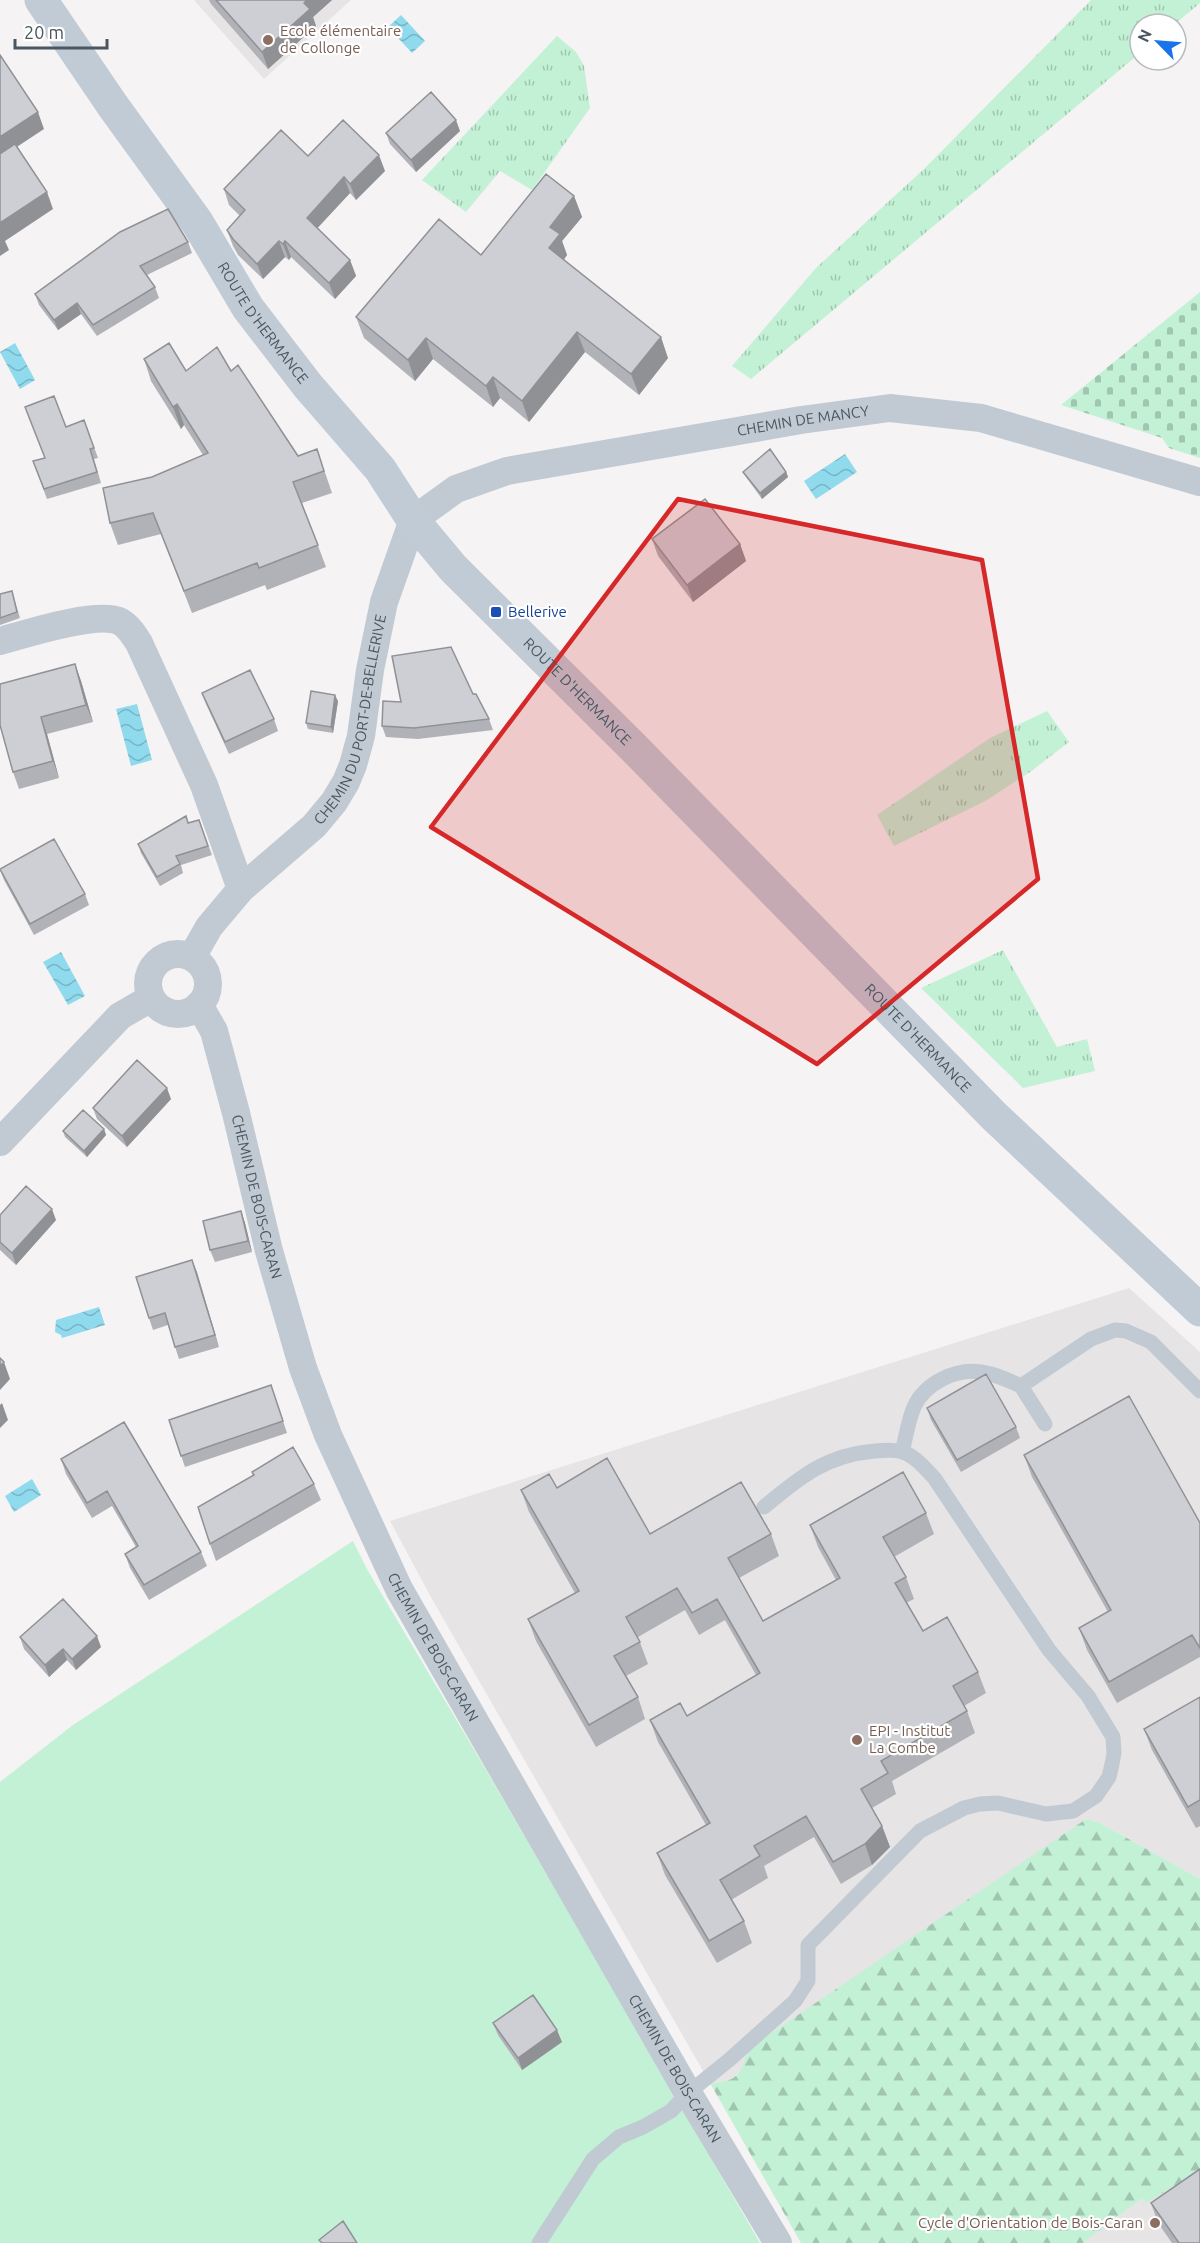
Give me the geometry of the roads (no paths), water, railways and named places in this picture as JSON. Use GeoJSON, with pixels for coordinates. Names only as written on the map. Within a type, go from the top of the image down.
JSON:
{"type":"FeatureCollection","features":[{"type":"Feature","properties":{"kind":"main road","name":"ROUTE D'HERMANCE"},"geometry":{"type":"LineString","coordinates":[[41,0],[113,106],[197,222],[248,308],[308,386],[380,469],[413,520],[453,568],[636,750],[994,1116],[1200,1310]]}},
{"type":"Feature","properties":{"kind":"street","name":"CHEMIN DE MANCY"},"geometry":{"type":"LineString","coordinates":[[413,520],[456,489],[507,471],[801,420],[890,408],[981,418],[1200,482]]}},
{"type":"Feature","properties":{"kind":"street","name":"CHEMIN DU PORT-DE-BELLERIVE"},"geometry":{"type":"LineString","coordinates":[[192,957],[209,927],[241,889],[314,826],[334,802],[346,782],[361,736],[370,670],[384,602],[413,520]]}},
{"type":"Feature","properties":{"kind":"street"},"geometry":{"type":"LineString","coordinates":[[0,641],[57,626],[104,618],[114,619],[126,626],[139,644],[204,785],[241,889]]}},
{"type":"Feature","properties":{"kind":"street"},"geometry":{"type":"LineString","coordinates":[[173,954],[192,957],[205,970],[208,980],[207,991],[199,1005],[186,1012],[176,1014],[166,1012],[151,998],[148,988],[148,979],[156,962],[173,954]]}},
{"type":"Feature","properties":{"kind":"street"},"geometry":{"type":"LineString","coordinates":[[0,1142],[120,1016],[151,998]]}},
{"type":"Feature","properties":{"kind":"street","name":"CHEMIN DE BOIS-CARAN"},"geometry":{"type":"LineString","coordinates":[[199,1005],[214,1031],[269,1251],[303,1368],[333,1445],[399,1589],[688,2093],[778,2243]]}},
{"type":"Feature","properties":{"kind":"lane"},"geometry":{"type":"LineString","coordinates":[[1021,1386],[1090,1339],[1115,1330],[1126,1331],[1151,1342],[1200,1391]]}},
{"type":"Feature","properties":{"kind":"lane"},"geometry":{"type":"LineString","coordinates":[[903,1452],[915,1404],[939,1380],[957,1373],[970,1371],[997,1376],[1021,1386],[1045,1424]]}},
{"type":"Feature","properties":{"kind":"lane"},"geometry":{"type":"LineString","coordinates":[[539,2243],[593,2159],[619,2137],[671,2111],[688,2093],[795,2001],[808,1981],[808,1946],[920,1831],[964,1808],[980,1804],[998,1803],[1046,1814],[1073,1812],[1096,1796],[1109,1777],[1114,1753],[1113,1737],[1088,1696],[1049,1650],[935,1479],[915,1459],[903,1452],[884,1450],[833,1459],[808,1471],[764,1507]]}},
{"type":"Feature","properties":{"kind":"water"},"geometry":{"type":"Polygon","coordinates":[[[401,15],[425,41],[412,53],[388,27],[401,15]]]}},
{"type":"Feature","properties":{"kind":"water"},"geometry":{"type":"Polygon","coordinates":[[[15,343],[35,380],[20,389],[0,352],[15,343]]]}},
{"type":"Feature","properties":{"kind":"water"},"geometry":{"type":"Polygon","coordinates":[[[845,454],[857,472],[816,499],[804,481],[845,454]]]}},
{"type":"Feature","properties":{"kind":"water"},"geometry":{"type":"Polygon","coordinates":[[[137,704],[152,760],[131,766],[116,709],[137,704]]]}},
{"type":"Feature","properties":{"kind":"water"},"geometry":{"type":"Polygon","coordinates":[[[61,952],[85,996],[68,1005],[43,962],[61,952]]]}},
{"type":"Feature","properties":{"kind":"water"},"geometry":{"type":"Polygon","coordinates":[[[99,1307],[105,1325],[62,1338],[55,1332],[56,1320],[99,1307]]]}},
{"type":"Feature","properties":{"kind":"water"},"geometry":{"type":"Polygon","coordinates":[[[32,1479],[41,1495],[14,1512],[5,1496],[32,1479]]]}},
{"type":"Feature","properties":{"kind":"place","name":"Ecole élémentaire de Collonge"},"geometry":{"type":"Point","coordinates":[268,40]}},
{"type":"Feature","properties":{"kind":"place","name":"Bellerive"},"geometry":{"type":"Point","coordinates":[496,612]}},
{"type":"Feature","properties":{"kind":"place","name":"EPI - Institut La Combe"},"geometry":{"type":"Point","coordinates":[857,1740]}},
{"type":"Feature","properties":{"kind":"place","name":"Cycle d'Orientation de Bois-Caran"},"geometry":{"type":"Point","coordinates":[1155,2223]}}]}
